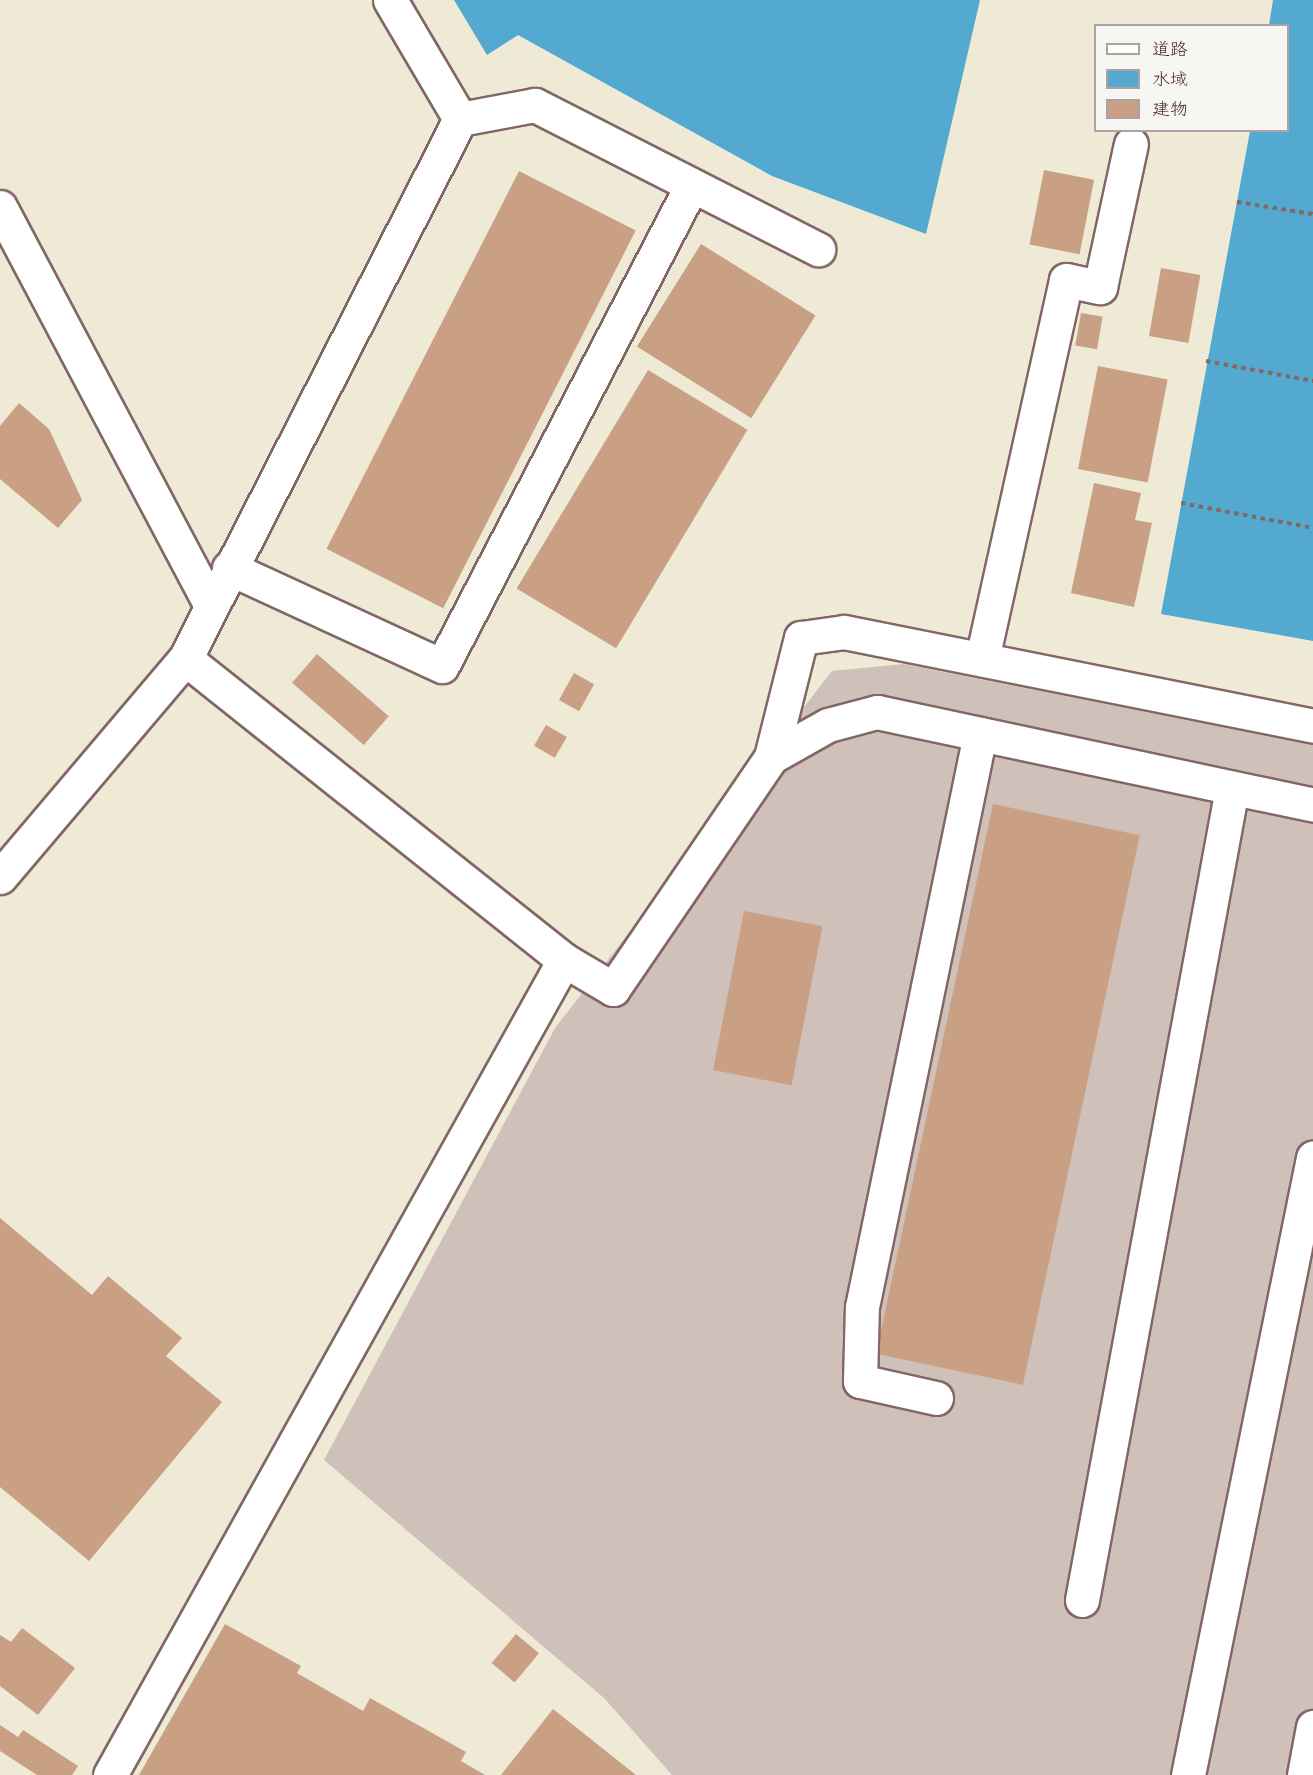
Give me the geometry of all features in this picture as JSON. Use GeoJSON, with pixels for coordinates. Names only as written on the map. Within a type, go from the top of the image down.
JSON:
{"type":"FeatureCollection","features":[{"type":"Feature","properties":{"kind":"street"},"geometry":{"type":"LineString","coordinates":[[390,0],[460,119]]}},
{"type":"Feature","properties":{"kind":"street"},"geometry":{"type":"LineString","coordinates":[[460,119],[535,105],[819,249]]}},
{"type":"Feature","properties":{"kind":"street"},"geometry":{"type":"LineString","coordinates":[[0,878],[185,659],[229,568],[460,119]]}},
{"type":"Feature","properties":{"kind":"street"},"geometry":{"type":"LineString","coordinates":[[982,659],[1066,280],[1100,287],[1131,144]]}},
{"type":"Feature","properties":{"kind":"street"},"geometry":{"type":"LineString","coordinates":[[229,568],[442,666],[692,185]]}},
{"type":"Feature","properties":{"kind":"street"},"geometry":{"type":"LineString","coordinates":[[0,207],[211,606]]}},
{"type":"Feature","properties":{"kind":"street"},"geometry":{"type":"LineString","coordinates":[[185,659],[564,960],[613,989],[771,757],[801,638],[844,632],[1313,726]]}},
{"type":"Feature","properties":{"kind":"street"},"geometry":{"type":"LineString","coordinates":[[771,757],[828,725],[877,712],[1313,805]]}},
{"type":"Feature","properties":{"kind":"street"},"geometry":{"type":"LineString","coordinates":[[936,1398],[860,1381],[862,1307],[980,734]]}},
{"type":"Feature","properties":{"kind":"street"},"geometry":{"type":"LineString","coordinates":[[1082,1600],[1232,788]]}},
{"type":"Feature","properties":{"kind":"street"},"geometry":{"type":"LineString","coordinates":[[110,1775],[564,960]]}},
{"type":"Feature","properties":{"kind":"street"},"geometry":{"type":"LineString","coordinates":[[1188,1775],[1313,1158]]}},
{"type":"Feature","properties":{"kind":"street"},"geometry":{"type":"LineString","coordinates":[[1304,1775],[1313,1727]]}},
{"type":"Feature","properties":{"kind":"path"},"geometry":{"type":"LineString","coordinates":[[1237,202],[1313,214]]}},
{"type":"Feature","properties":{"kind":"path"},"geometry":{"type":"LineString","coordinates":[[1206,361],[1313,381]]}},
{"type":"Feature","properties":{"kind":"path"},"geometry":{"type":"LineString","coordinates":[[1181,503],[1313,528]]}},
{"type":"Feature","properties":{"kind":"shaded area"},"geometry":{"type":"Polygon","coordinates":[[[903,664],[1313,745],[1313,1775],[672,1775],[604,1698],[324,1460],[555,1028],[832,671],[903,664]]]}},
{"type":"Feature","properties":{"kind":"water"},"geometry":{"type":"Polygon","coordinates":[[[454,0],[980,0],[926,234],[772,176],[518,35],[487,55],[454,0]]]}},
{"type":"Feature","properties":{"kind":"water"},"geometry":{"type":"Polygon","coordinates":[[[1273,0],[1313,0],[1313,641],[1161,614],[1250,132],[1289,132],[1289,24],[1269,24],[1273,0]]]}},
{"type":"Feature","properties":{"kind":"building"},"geometry":{"type":"Polygon","coordinates":[[[1044,170],[1094,180],[1080,254],[1029,245],[1044,170]]]}},
{"type":"Feature","properties":{"kind":"building"},"geometry":{"type":"Polygon","coordinates":[[[519,171],[636,230],[443,608],[327,549],[519,171]]]}},
{"type":"Feature","properties":{"kind":"building"},"geometry":{"type":"Polygon","coordinates":[[[701,244],[815,316],[751,418],[637,347],[701,244]]]}},
{"type":"Feature","properties":{"kind":"building"},"geometry":{"type":"Polygon","coordinates":[[[1161,268],[1200,275],[1188,343],[1149,336],[1161,268]]]}},
{"type":"Feature","properties":{"kind":"building"},"geometry":{"type":"Polygon","coordinates":[[[1081,313],[1103,317],[1097,349],[1075,345],[1081,313]]]}},
{"type":"Feature","properties":{"kind":"building"},"geometry":{"type":"Polygon","coordinates":[[[1098,366],[1168,380],[1148,483],[1078,469],[1098,366]]]}},
{"type":"Feature","properties":{"kind":"building"},"geometry":{"type":"Polygon","coordinates":[[[648,370],[747,430],[616,648],[517,589],[648,370]]]}},
{"type":"Feature","properties":{"kind":"building"},"geometry":{"type":"Polygon","coordinates":[[[19,403],[49,429],[82,500],[58,528],[0,479],[0,426],[19,403]]]}},
{"type":"Feature","properties":{"kind":"building"},"geometry":{"type":"Polygon","coordinates":[[[1094,483],[1141,493],[1135,520],[1152,523],[1134,607],[1071,593],[1094,483]]]}},
{"type":"Feature","properties":{"kind":"building"},"geometry":{"type":"Polygon","coordinates":[[[317,654],[389,716],[364,745],[292,683],[317,654]]]}},
{"type":"Feature","properties":{"kind":"building"},"geometry":{"type":"Polygon","coordinates":[[[574,673],[594,684],[579,711],[559,700],[574,673]]]}},
{"type":"Feature","properties":{"kind":"building"},"geometry":{"type":"Polygon","coordinates":[[[546,725],[567,737],[555,758],[534,746],[546,725]]]}},
{"type":"Feature","properties":{"kind":"building"},"geometry":{"type":"Polygon","coordinates":[[[993,804],[1140,835],[1023,1385],[876,1354],[993,804]]]}},
{"type":"Feature","properties":{"kind":"building"},"geometry":{"type":"Polygon","coordinates":[[[744,911],[823,926],[792,1085],[713,1070],[744,911]]]}},
{"type":"Feature","properties":{"kind":"building"},"geometry":{"type":"Polygon","coordinates":[[[0,1218],[92,1295],[108,1276],[182,1338],[166,1356],[222,1402],[89,1561],[0,1487],[0,1218]]]}},
{"type":"Feature","properties":{"kind":"building"},"geometry":{"type":"Polygon","coordinates":[[[225,1624],[301,1666],[297,1673],[363,1711],[370,1698],[466,1752],[461,1761],[485,1775],[139,1775],[225,1624]]]}},
{"type":"Feature","properties":{"kind":"building"},"geometry":{"type":"Polygon","coordinates":[[[22,1628],[75,1668],[38,1715],[0,1686],[0,1635],[11,1642],[22,1628]]]}},
{"type":"Feature","properties":{"kind":"building"},"geometry":{"type":"Polygon","coordinates":[[[516,1634],[539,1653],[515,1682],[492,1663],[516,1634]]]}},
{"type":"Feature","properties":{"kind":"building"},"geometry":{"type":"Polygon","coordinates":[[[553,1709],[636,1775],[501,1775],[553,1709]]]}},
{"type":"Feature","properties":{"kind":"building"},"geometry":{"type":"Polygon","coordinates":[[[0,1725],[18,1737],[23,1730],[78,1766],[72,1775],[37,1775],[0,1751],[0,1725]]]}}]}
